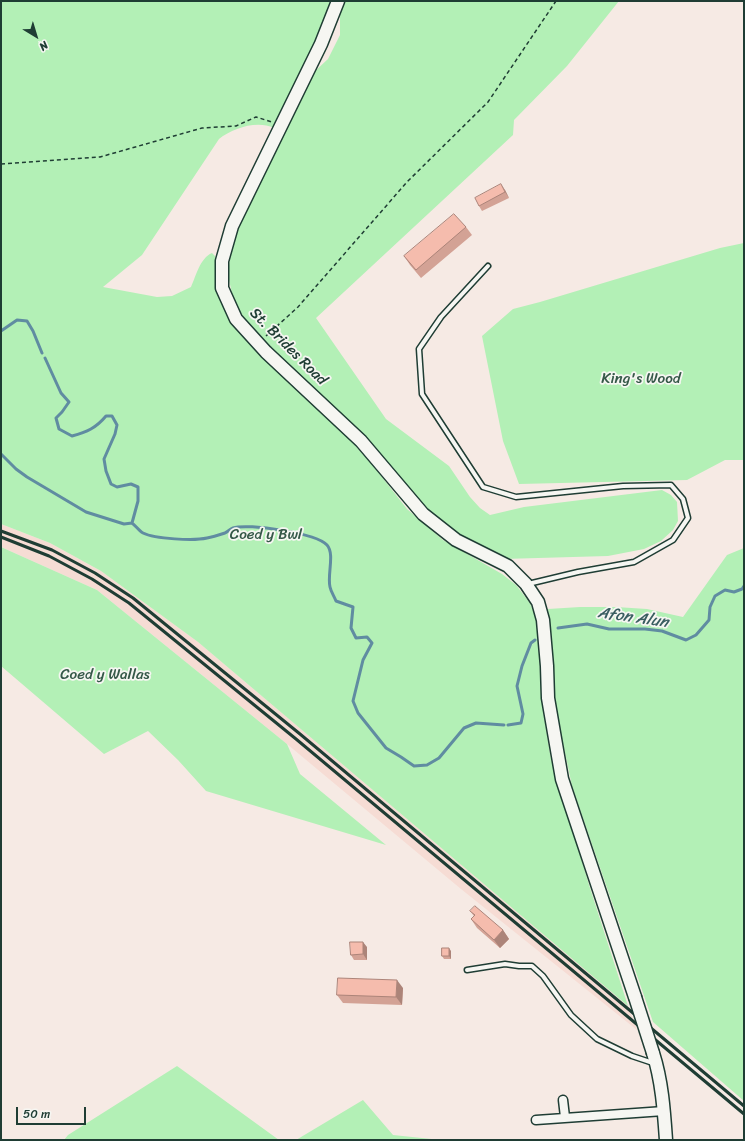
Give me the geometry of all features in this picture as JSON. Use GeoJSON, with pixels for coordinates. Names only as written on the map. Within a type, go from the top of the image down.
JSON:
{"type":"FeatureCollection","features":[{"type":"Feature","properties":{"kind":"main road","name":"St. Brides Road"},"geometry":{"type":"LineString","coordinates":[[338,1],[321,44],[232,226],[222,261],[222,288],[236,319],[258,344],[362,441],[423,514],[456,540],[508,566],[526,584],[538,602],[543,620],[548,698],[562,779],[657,1065]]}},
{"type":"Feature","properties":{"kind":"main road"},"geometry":{"type":"LineString","coordinates":[[657,1065],[664,1111],[666,1140]]}},
{"type":"Feature","properties":{"kind":"street"},"geometry":{"type":"LineString","coordinates":[[563,1100],[565,1117]]}},
{"type":"Feature","properties":{"kind":"street"},"geometry":{"type":"LineString","coordinates":[[536,1120],[664,1111]]}},
{"type":"Feature","properties":{"kind":"lane"},"geometry":{"type":"LineString","coordinates":[[488,266],[440,317],[419,349],[422,394],[483,487],[516,497],[623,486],[671,486],[683,499],[688,518],[673,540],[634,562],[578,572],[526,584]]}},
{"type":"Feature","properties":{"kind":"lane"},"geometry":{"type":"LineString","coordinates":[[467,970],[505,964],[532,966],[543,976],[571,1015],[597,1039],[632,1056],[657,1065]]}},
{"type":"Feature","properties":{"kind":"path"},"geometry":{"type":"LineString","coordinates":[[258,344],[298,307],[406,182],[488,102],[556,1]]}},
{"type":"Feature","properties":{"kind":"path"},"geometry":{"type":"LineString","coordinates":[[1,164],[100,157],[202,128],[236,126],[256,117],[270,120],[280,128]]}},
{"type":"Feature","properties":{"kind":"shaded area"},"geometry":{"type":"Polygon","coordinates":[[[1,524],[50,543],[101,571],[198,642],[628,1006],[637,1030],[461,889],[287,744],[97,590],[1,547],[1,524]]]}},
{"type":"Feature","properties":{"kind":"green space","name":"Coed y Bwl"},"geometry":{"type":"Polygon","coordinates":[[[1,1],[334,1],[322,31],[274,128],[260,125],[245,126],[219,139],[142,255],[103,287],[157,297],[172,296],[191,287],[201,263],[208,255],[212,253],[215,256],[215,275],[218,294],[239,331],[254,348],[332,420],[371,463],[407,509],[443,540],[502,574],[516,585],[530,603],[540,629],[543,711],[551,759],[628,1006],[198,642],[101,571],[50,543],[1,524],[1,1]]]}},
{"type":"Feature","properties":{"kind":"green space"},"geometry":{"type":"Polygon","coordinates":[[[344,1],[619,1],[567,66],[514,120],[513,135],[316,318],[386,419],[449,466],[470,497],[480,508],[490,515],[524,507],[662,490],[671,495],[677,502],[678,521],[673,530],[661,541],[644,549],[608,556],[503,559],[473,546],[432,516],[282,363],[250,326],[234,303],[228,275],[230,257],[241,216],[313,73],[328,59],[340,35],[340,14],[344,1]]]}},
{"type":"Feature","properties":{"kind":"green space","name":"King's Wood"},"geometry":{"type":"Polygon","coordinates":[[[744,243],[744,460],[725,460],[687,480],[519,484],[503,441],[482,336],[513,309],[720,248],[744,243]]]}},
{"type":"Feature","properties":{"kind":"green space","name":"Coed y Wallas"},"geometry":{"type":"Polygon","coordinates":[[[1,547],[97,590],[287,744],[300,774],[386,845],[206,791],[178,760],[148,731],[104,754],[1,666],[1,547]]]}},
{"type":"Feature","properties":{"kind":"green space"},"geometry":{"type":"Polygon","coordinates":[[[744,548],[744,1101],[653,1022],[572,786],[557,715],[552,672],[548,609],[616,607],[647,609],[683,617],[727,555],[744,548]]]}},
{"type":"Feature","properties":{"kind":"green space"},"geometry":{"type":"Polygon","coordinates":[[[177,1066],[279,1140],[64,1140],[68,1135],[177,1066]]]}},
{"type":"Feature","properties":{"kind":"green space"},"geometry":{"type":"Polygon","coordinates":[[[363,1100],[393,1135],[441,1140],[296,1140],[363,1100]]]}},
{"type":"Feature","properties":{"kind":"building"},"geometry":{"type":"Polygon","coordinates":[[[501,184],[505,192],[479,206],[475,198],[501,184]]]}},
{"type":"Feature","properties":{"kind":"building"},"geometry":{"type":"Polygon","coordinates":[[[454,214],[466,227],[416,270],[404,256],[454,214]]]}},
{"type":"Feature","properties":{"kind":"building"},"geometry":{"type":"Polygon","coordinates":[[[475,906],[503,930],[494,940],[471,919],[475,915],[470,911],[475,906]]]}},
{"type":"Feature","properties":{"kind":"building"},"geometry":{"type":"Polygon","coordinates":[[[350,942],[363,942],[363,954],[351,955],[350,942]]]}},
{"type":"Feature","properties":{"kind":"building"},"geometry":{"type":"Polygon","coordinates":[[[442,948],[449,948],[449,956],[442,956],[442,948]]]}},
{"type":"Feature","properties":{"kind":"building"},"geometry":{"type":"Polygon","coordinates":[[[338,978],[397,980],[396,997],[337,995],[338,978]]]}},
{"type":"Feature","properties":{"kind":"waterway","name":"Afon Alun"},"geometry":{"type":"LineString","coordinates":[[1,331],[17,320],[27,321],[42,353]]}},
{"type":"Feature","properties":{"kind":"waterway","name":"Afon Alun"},"geometry":{"type":"LineString","coordinates":[[45,358],[61,393],[69,402],[56,418],[59,429],[72,436],[91,429],[99,424],[106,416],[112,416],[117,425],[115,434],[104,459],[106,471],[111,484],[117,487],[131,484],[138,487],[138,501],[132,523],[142,532],[156,537],[201,539],[225,533],[233,528],[252,527],[296,533],[310,537],[327,545],[331,559],[329,582],[336,601],[353,607],[351,628],[356,638],[367,637],[372,643],[363,660],[353,701],[358,713],[386,748],[414,766],[427,765],[439,758],[464,728],[476,723],[504,725]]}},
{"type":"Feature","properties":{"kind":"waterway"},"geometry":{"type":"LineString","coordinates":[[1,454],[16,469],[27,477],[86,512],[124,524],[132,523]]}},
{"type":"Feature","properties":{"kind":"waterway","name":"Afon Alun"},"geometry":{"type":"LineString","coordinates":[[558,628],[587,624],[609,629],[645,629],[662,631],[686,640],[696,635],[709,620],[710,607],[715,596],[725,590],[734,592],[742,589],[744,586]]}},
{"type":"Feature","properties":{"kind":"waterway","name":"Afon Alun"},"geometry":{"type":"LineString","coordinates":[[508,725],[521,723],[523,714],[517,686],[522,666],[531,643],[535,640]]}},
{"type":"Feature","properties":{"kind":"railway"},"geometry":{"type":"LineString","coordinates":[[1,531],[52,550],[95,573],[133,598],[300,734],[744,1106]]}},
{"type":"Feature","properties":{"kind":"railway"},"geometry":{"type":"LineString","coordinates":[[1,537],[49,556],[92,579],[129,603],[296,739],[744,1114]]}}]}
